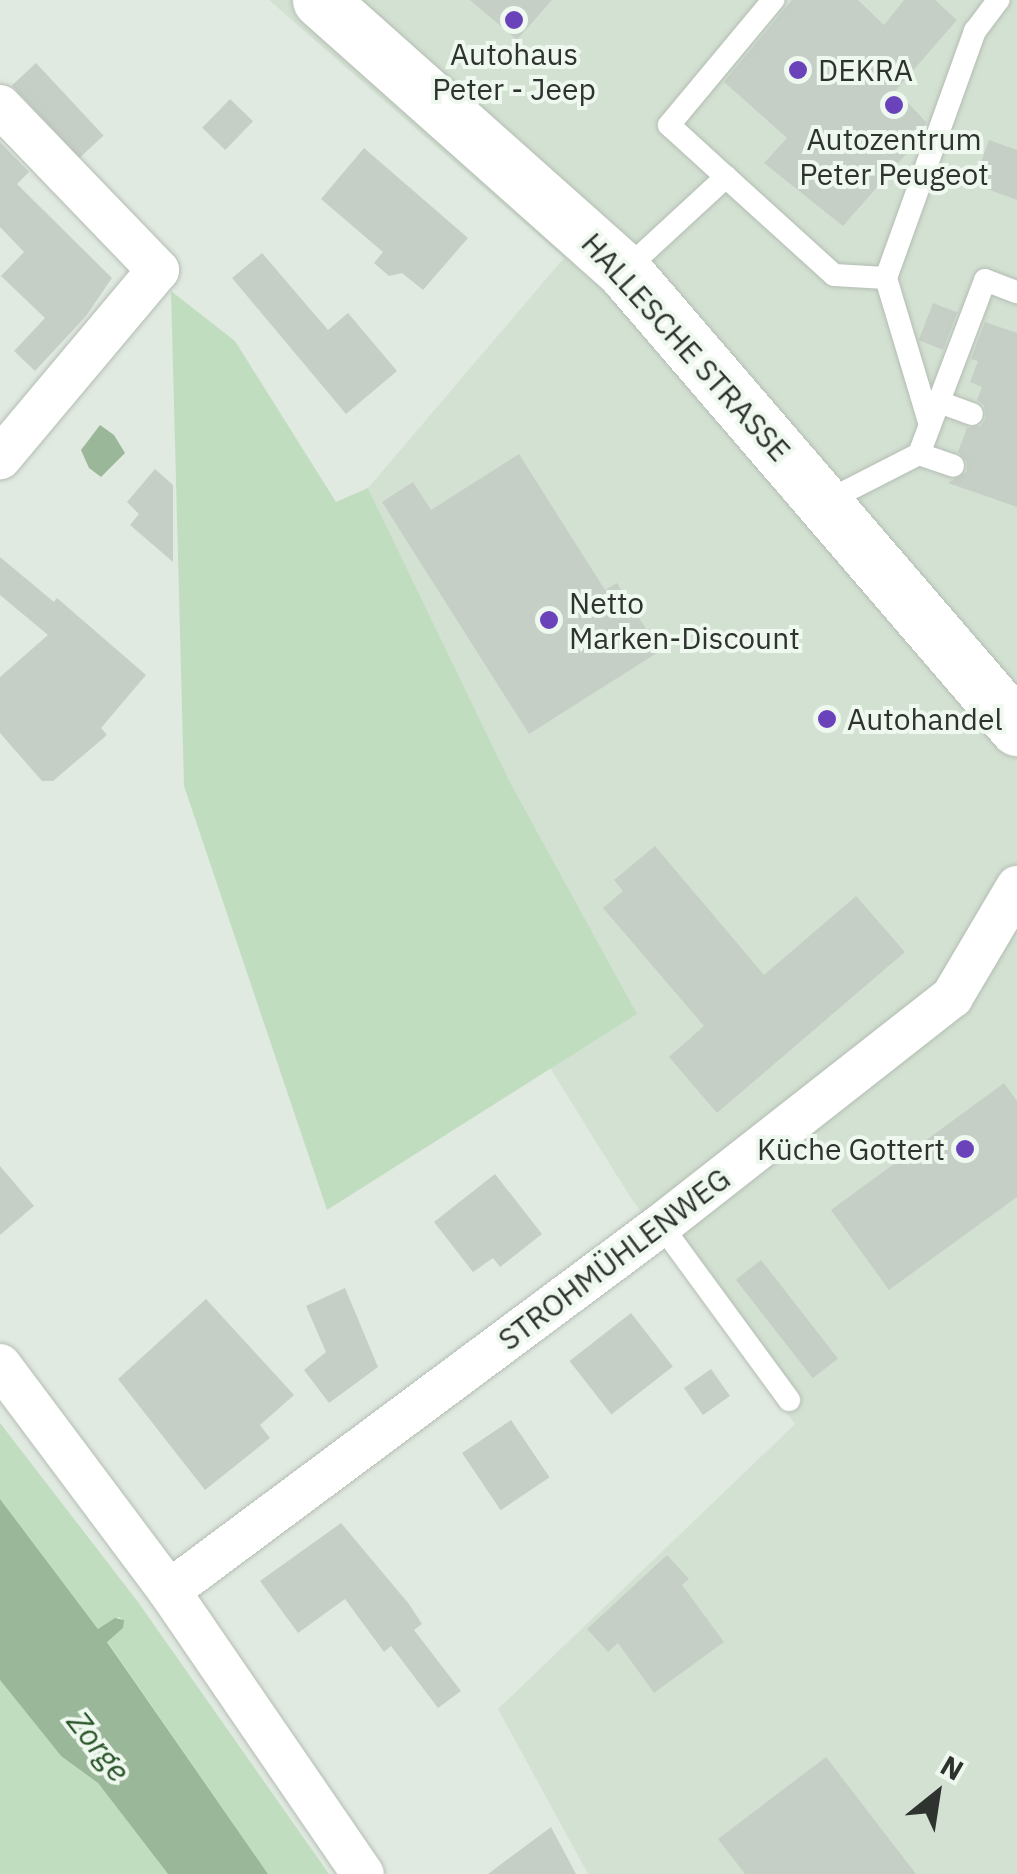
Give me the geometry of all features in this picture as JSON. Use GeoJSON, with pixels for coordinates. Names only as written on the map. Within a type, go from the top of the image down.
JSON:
{"type":"FeatureCollection","features":[{"type":"Feature","properties":{"kind":"main road","name":"HALLESCHE STRASSE"},"geometry":{"type":"LineString","coordinates":[[320,0],[624,271],[1017,728]]}},
{"type":"Feature","properties":{"kind":"street"},"geometry":{"type":"LineString","coordinates":[[0,106],[158,270],[0,458]]}},
{"type":"Feature","properties":{"kind":"street","name":"STROHMÜHLENWEG"},"geometry":{"type":"LineString","coordinates":[[169,1591],[661,1225],[952,997],[1017,887]]}},
{"type":"Feature","properties":{"kind":"street"},"geometry":{"type":"LineString","coordinates":[[0,1365],[169,1591],[362,1874]]}},
{"type":"Feature","properties":{"kind":"lane"},"geometry":{"type":"LineString","coordinates":[[774,0],[669,124],[834,274],[886,278]]}},
{"type":"Feature","properties":{"kind":"lane"},"geometry":{"type":"LineString","coordinates":[[930,425],[886,278],[975,31],[998,0]]}},
{"type":"Feature","properties":{"kind":"lane"},"geometry":{"type":"LineString","coordinates":[[624,271],[726,177]]}},
{"type":"Feature","properties":{"kind":"lane"},"geometry":{"type":"LineString","coordinates":[[825,502],[919,454],[985,280],[1017,292]]}},
{"type":"Feature","properties":{"kind":"lane"},"geometry":{"type":"LineString","coordinates":[[939,402],[972,414]]}},
{"type":"Feature","properties":{"kind":"lane"},"geometry":{"type":"LineString","coordinates":[[919,454],[954,466]]}},
{"type":"Feature","properties":{"kind":"lane"},"geometry":{"type":"LineString","coordinates":[[661,1225],[790,1400]]}},
{"type":"Feature","properties":{"kind":"shaded area"},"geometry":{"type":"Polygon","coordinates":[[[269,0],[1017,0],[1017,1874],[588,1874],[498,1709],[795,1424],[629,1195],[550,1068],[636,1013],[511,784],[368,488],[564,258],[269,0]]]}},
{"type":"Feature","properties":{"kind":"shaded area"},"geometry":{"type":"Polygon","coordinates":[[[171,291],[235,341],[336,502],[368,488],[511,784],[637,1014],[327,1210],[184,786],[171,291]]]}},
{"type":"Feature","properties":{"kind":"shaded area"},"geometry":{"type":"Polygon","coordinates":[[[0,1423],[138,1602],[329,1874],[268,1874],[107,1641],[123,1628],[123,1620],[119,1617],[99,1630],[0,1499],[0,1423]]]}},
{"type":"Feature","properties":{"kind":"shaded area"},"geometry":{"type":"Polygon","coordinates":[[[0,1680],[61,1756],[98,1783],[168,1874],[0,1874],[0,1680]]]}},
{"type":"Feature","properties":{"kind":"water"},"geometry":{"type":"Polygon","coordinates":[[[100,425],[114,435],[125,453],[101,477],[89,468],[81,450],[100,425]]]}},
{"type":"Feature","properties":{"kind":"water","name":"Zorge"},"geometry":{"type":"Polygon","coordinates":[[[0,1499],[98,1629],[115,1618],[124,1620],[123,1628],[107,1642],[268,1874],[168,1874],[98,1783],[61,1756],[0,1680],[0,1499]]]}},
{"type":"Feature","properties":{"kind":"building","name":"Autohaus Peter - Jeep"},"geometry":{"type":"Polygon","coordinates":[[[470,0],[552,0],[517,40],[470,0]]]}},
{"type":"Feature","properties":{"kind":"building"},"geometry":{"type":"Polygon","coordinates":[[[792,0],[858,0],[884,25],[904,0],[935,0],[957,20],[896,90],[926,122],[921,137],[843,226],[764,163],[787,138],[724,82],[792,0]]]}},
{"type":"Feature","properties":{"kind":"building"},"geometry":{"type":"Polygon","coordinates":[[[36,63],[104,135],[79,158],[12,86],[36,63]]]}},
{"type":"Feature","properties":{"kind":"building"},"geometry":{"type":"Polygon","coordinates":[[[230,99],[253,121],[225,150],[202,128],[230,99]]]}},
{"type":"Feature","properties":{"kind":"building"},"geometry":{"type":"Polygon","coordinates":[[[989,140],[1017,150],[1017,200],[973,184],[989,140]]]}},
{"type":"Feature","properties":{"kind":"building"},"geometry":{"type":"Polygon","coordinates":[[[0,142],[29,172],[17,184],[112,278],[86,316],[35,371],[14,351],[45,318],[1,276],[24,252],[0,227],[0,142]]]}},
{"type":"Feature","properties":{"kind":"building"},"geometry":{"type":"Polygon","coordinates":[[[364,148],[468,238],[423,290],[402,273],[389,276],[374,263],[383,252],[321,199],[364,148]]]}},
{"type":"Feature","properties":{"kind":"building"},"geometry":{"type":"Polygon","coordinates":[[[262,253],[328,330],[348,313],[397,371],[346,414],[232,278],[262,253]]]}},
{"type":"Feature","properties":{"kind":"building"},"geometry":{"type":"Polygon","coordinates":[[[933,303],[957,312],[943,350],[919,340],[933,303]]]}},
{"type":"Feature","properties":{"kind":"building"},"geometry":{"type":"Polygon","coordinates":[[[985,322],[1017,333],[1017,507],[948,483],[967,472],[967,462],[958,452],[967,428],[981,426],[986,418],[984,405],[977,400],[982,387],[970,382],[978,361],[971,359],[985,322]]]}},
{"type":"Feature","properties":{"kind":"building","name":"Netto Marken-Discount"},"geometry":{"type":"Polygon","coordinates":[[[519,454],[605,590],[617,583],[660,651],[529,734],[382,502],[413,482],[431,510],[519,454]]]}},
{"type":"Feature","properties":{"kind":"building"},"geometry":{"type":"Polygon","coordinates":[[[155,469],[173,485],[173,562],[130,525],[139,514],[127,502],[155,469]]]}},
{"type":"Feature","properties":{"kind":"building"},"geometry":{"type":"Polygon","coordinates":[[[0,557],[54,602],[57,598],[146,675],[101,728],[107,735],[53,781],[42,781],[0,733],[0,677],[48,635],[0,595],[0,557]]]}},
{"type":"Feature","properties":{"kind":"building"},"geometry":{"type":"Polygon","coordinates":[[[655,846],[764,975],[856,896],[905,952],[717,1113],[669,1057],[704,1026],[603,908],[623,891],[614,880],[655,846]]]}},
{"type":"Feature","properties":{"kind":"building","name":"Küche Gottert"},"geometry":{"type":"Polygon","coordinates":[[[1004,1083],[1017,1101],[1017,1197],[889,1290],[831,1210],[1004,1083]]]}},
{"type":"Feature","properties":{"kind":"building"},"geometry":{"type":"Polygon","coordinates":[[[0,1166],[34,1206],[0,1235],[0,1166]]]}},
{"type":"Feature","properties":{"kind":"building"},"geometry":{"type":"Polygon","coordinates":[[[495,1174],[542,1234],[500,1267],[493,1258],[473,1272],[434,1222],[495,1174]]]}},
{"type":"Feature","properties":{"kind":"building"},"geometry":{"type":"Polygon","coordinates":[[[761,1260],[838,1359],[813,1378],[736,1280],[761,1260]]]}},
{"type":"Feature","properties":{"kind":"building"},"geometry":{"type":"Polygon","coordinates":[[[345,1288],[378,1367],[329,1403],[304,1370],[326,1352],[306,1306],[345,1288]]]}},
{"type":"Feature","properties":{"kind":"building"},"geometry":{"type":"Polygon","coordinates":[[[206,1299],[294,1395],[260,1425],[270,1438],[205,1490],[118,1379],[206,1299]]]}},
{"type":"Feature","properties":{"kind":"building"},"geometry":{"type":"Polygon","coordinates":[[[631,1313],[673,1367],[611,1415],[570,1361],[631,1313]]]}},
{"type":"Feature","properties":{"kind":"building"},"geometry":{"type":"Polygon","coordinates":[[[711,1369],[730,1396],[703,1415],[684,1388],[711,1369]]]}},
{"type":"Feature","properties":{"kind":"building"},"geometry":{"type":"Polygon","coordinates":[[[511,1420],[550,1477],[501,1510],[462,1453],[511,1420]]]}},
{"type":"Feature","properties":{"kind":"building"},"geometry":{"type":"Polygon","coordinates":[[[341,1523],[409,1604],[422,1624],[414,1630],[461,1691],[438,1708],[391,1646],[384,1652],[345,1599],[298,1633],[260,1581],[341,1523]]]}},
{"type":"Feature","properties":{"kind":"building"},"geometry":{"type":"Polygon","coordinates":[[[667,1555],[689,1579],[682,1585],[724,1642],[654,1693],[618,1643],[608,1652],[587,1629],[667,1555]]]}},
{"type":"Feature","properties":{"kind":"building"},"geometry":{"type":"Polygon","coordinates":[[[826,1757],[916,1874],[745,1874],[718,1839],[826,1757]]]}},
{"type":"Feature","properties":{"kind":"building"},"geometry":{"type":"Polygon","coordinates":[[[551,1827],[576,1874],[488,1874],[551,1827]]]}},
{"type":"Feature","properties":{"kind":"place","name":"Autohaus Peter - Jeep"},"geometry":{"type":"Point","coordinates":[514,20]}},
{"type":"Feature","properties":{"kind":"place","name":"DEKRA"},"geometry":{"type":"Point","coordinates":[798,70]}},
{"type":"Feature","properties":{"kind":"place","name":"Autozentrum Peter Peugeot"},"geometry":{"type":"Point","coordinates":[894,105]}},
{"type":"Feature","properties":{"kind":"place","name":"Netto Marken-Discount"},"geometry":{"type":"Point","coordinates":[549,620]}},
{"type":"Feature","properties":{"kind":"place","name":"Autohandel"},"geometry":{"type":"Point","coordinates":[827,719]}},
{"type":"Feature","properties":{"kind":"place","name":"Küche Gottert"},"geometry":{"type":"Point","coordinates":[965,1149]}}]}
